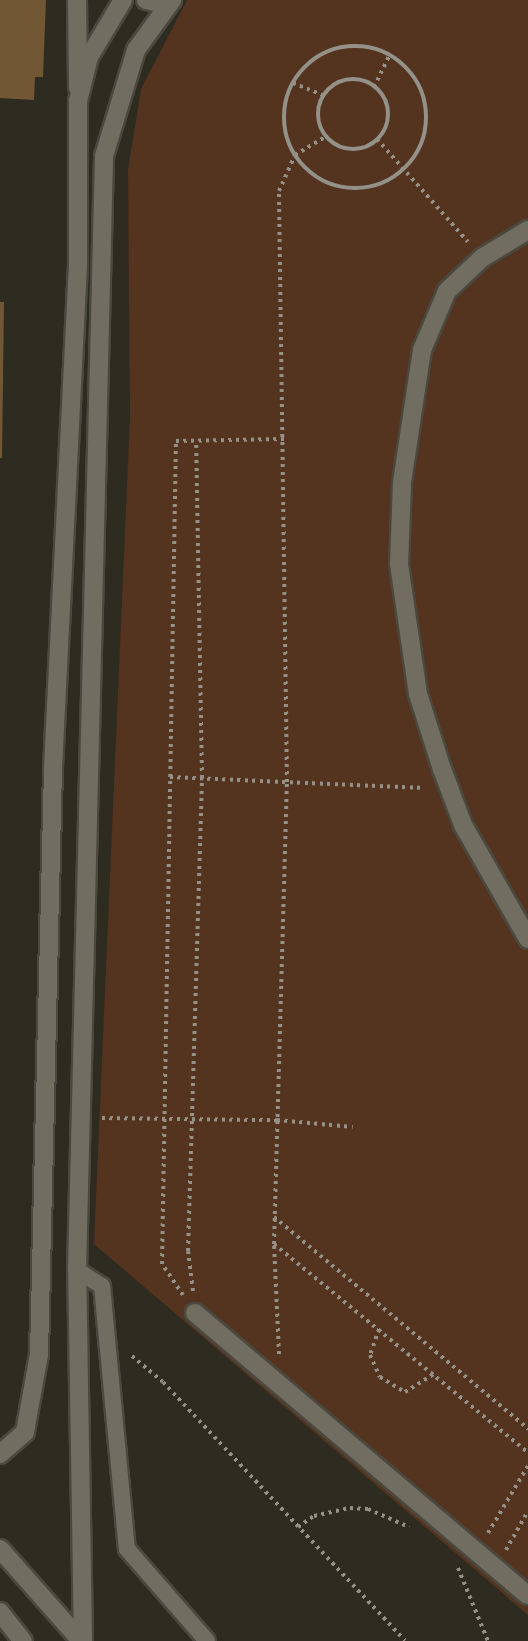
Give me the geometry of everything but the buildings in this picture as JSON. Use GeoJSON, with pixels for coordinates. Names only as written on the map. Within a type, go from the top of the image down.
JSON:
{"type":"FeatureCollection","features":[{"type":"Feature","properties":{"kind":"street"},"geometry":{"type":"LineString","coordinates":[[0,1454],[26,1432],[39,1354],[53,768],[78,264],[77,0]]}},
{"type":"Feature","properties":{"kind":"street"},"geometry":{"type":"LineString","coordinates":[[78,101],[89,57],[123,0]]}},
{"type":"Feature","properties":{"kind":"street"},"geometry":{"type":"LineString","coordinates":[[82,1641],[77,1270],[85,1118],[104,156],[136,50],[170,3],[146,0]]}},
{"type":"Feature","properties":{"kind":"street"},"geometry":{"type":"LineString","coordinates":[[528,230],[482,258],[447,291],[422,350],[402,483],[399,564],[406,627],[418,694],[449,789],[463,825],[528,939]]}},
{"type":"Feature","properties":{"kind":"street"},"geometry":{"type":"LineString","coordinates":[[195,1313],[528,1595]]}},
{"type":"Feature","properties":{"kind":"street"},"geometry":{"type":"LineString","coordinates":[[0,1549],[82,1641]]}},
{"type":"Feature","properties":{"kind":"street"},"geometry":{"type":"LineString","coordinates":[[0,1612],[23,1641]]}},
{"type":"Feature","properties":{"kind":"lane"},"geometry":{"type":"LineString","coordinates":[[77,1270],[102,1286],[127,1549],[207,1641]]}},
{"type":"Feature","properties":{"kind":"path"},"geometry":{"type":"LineString","coordinates":[[365,46],[390,54],[420,84],[427,118],[419,151],[403,169],[380,184],[345,188],[314,175],[295,155],[284,116],[292,83],[309,63],[331,50],[365,46]]}},
{"type":"Feature","properties":{"kind":"path"},"geometry":{"type":"LineString","coordinates":[[374,87],[390,54]]}},
{"type":"Feature","properties":{"kind":"path"},"geometry":{"type":"LineString","coordinates":[[351,79],[374,87],[388,108],[377,139],[346,149],[327,136],[318,112],[322,95],[351,79]]}},
{"type":"Feature","properties":{"kind":"path"},"geometry":{"type":"LineString","coordinates":[[292,83],[322,95]]}},
{"type":"Feature","properties":{"kind":"path"},"geometry":{"type":"LineString","coordinates":[[280,1385],[274,1217],[287,782],[279,191],[295,155],[327,136]]}},
{"type":"Feature","properties":{"kind":"path"},"geometry":{"type":"LineString","coordinates":[[377,139],[482,258]]}},
{"type":"Feature","properties":{"kind":"path"},"geometry":{"type":"LineString","coordinates":[[195,1313],[162,1264],[176,441],[196,443],[284,439]]}},
{"type":"Feature","properties":{"kind":"path"},"geometry":{"type":"LineString","coordinates":[[195,1313],[188,1251],[202,778],[196,443]]}},
{"type":"Feature","properties":{"kind":"path"},"geometry":{"type":"LineString","coordinates":[[170,777],[449,789]]}},
{"type":"Feature","properties":{"kind":"path"},"geometry":{"type":"LineString","coordinates":[[85,1118],[277,1120],[353,1127]]}},
{"type":"Feature","properties":{"kind":"path"},"geometry":{"type":"LineString","coordinates":[[274,1217],[528,1429]]}},
{"type":"Feature","properties":{"kind":"path"},"geometry":{"type":"LineString","coordinates":[[274,1244],[528,1453]]}},
{"type":"Feature","properties":{"kind":"path"},"geometry":{"type":"LineString","coordinates":[[379,1329],[370,1355],[380,1377],[405,1392],[434,1374]]}},
{"type":"Feature","properties":{"kind":"path"},"geometry":{"type":"LineString","coordinates":[[108,1355],[129,1354],[163,1382],[405,1641]]}},
{"type":"Feature","properties":{"kind":"path"},"geometry":{"type":"LineString","coordinates":[[477,1552],[528,1466]]}},
{"type":"Feature","properties":{"kind":"path"},"geometry":{"type":"LineString","coordinates":[[298,1527],[314,1515],[350,1508],[368,1509],[418,1531]]}},
{"type":"Feature","properties":{"kind":"path"},"geometry":{"type":"LineString","coordinates":[[496,1568],[528,1511]]}},
{"type":"Feature","properties":{"kind":"path"},"geometry":{"type":"LineString","coordinates":[[455,1562],[488,1641]]}},
{"type":"Feature","properties":{"kind":"shaded area"},"geometry":{"type":"Polygon","coordinates":[[[187,0],[528,0],[528,1615],[94,1244],[130,417],[128,170],[141,89],[187,0]]]}}]}
